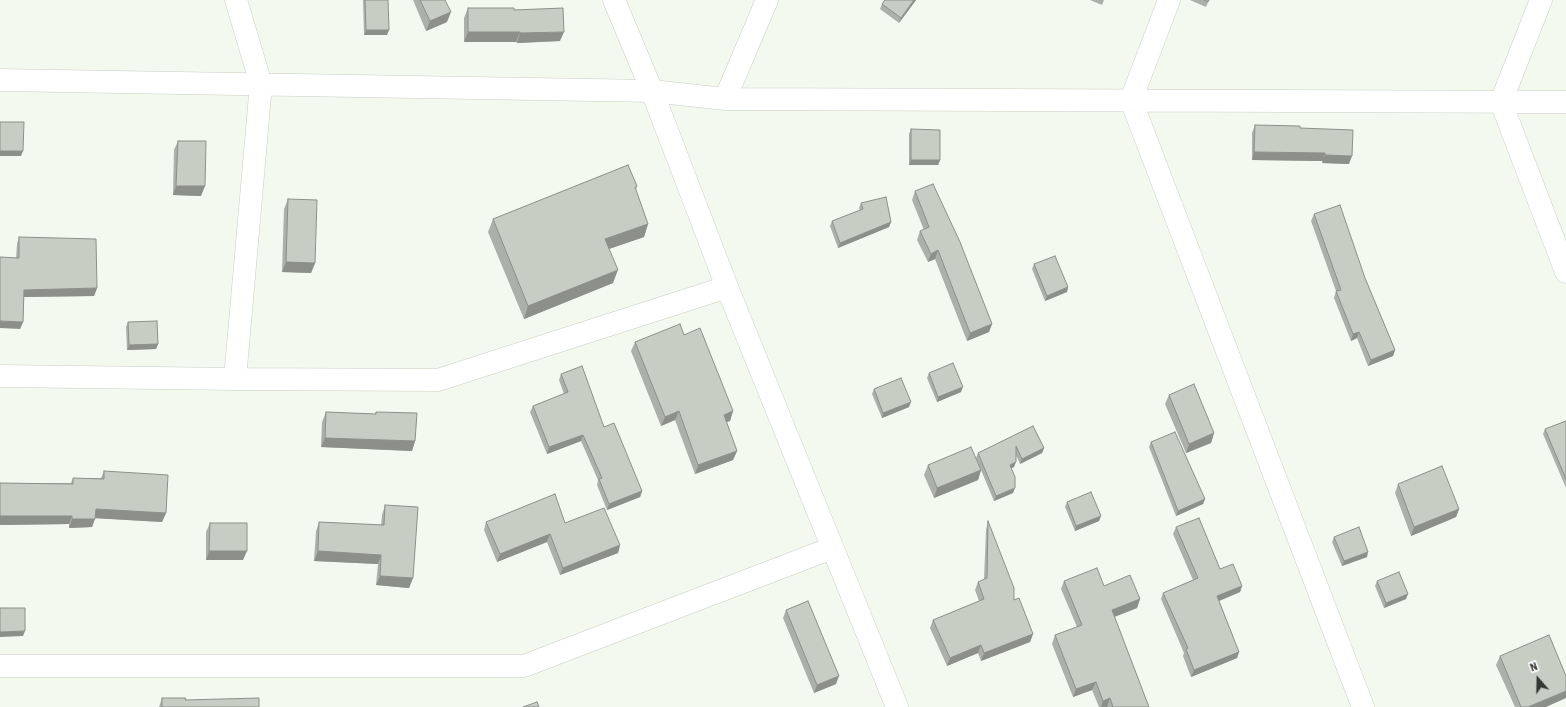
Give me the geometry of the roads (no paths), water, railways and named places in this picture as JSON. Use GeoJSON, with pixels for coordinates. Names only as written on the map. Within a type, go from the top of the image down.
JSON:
{"type":"FeatureCollection","features":[{"type":"Feature","properties":{"kind":"street"},"geometry":{"type":"LineString","coordinates":[[235,379],[262,84],[236,0]]}},
{"type":"Feature","properties":{"kind":"street"},"geometry":{"type":"LineString","coordinates":[[614,0],[652,91],[728,287],[897,707]]}},
{"type":"Feature","properties":{"kind":"street"},"geometry":{"type":"LineString","coordinates":[[725,99],[768,0]]}},
{"type":"Feature","properties":{"kind":"street"},"geometry":{"type":"LineString","coordinates":[[1170,0],[1131,100],[1363,707]]}},
{"type":"Feature","properties":{"kind":"street"},"geometry":{"type":"LineString","coordinates":[[1541,0],[1501,102],[1566,272]]}},
{"type":"Feature","properties":{"kind":"street"},"geometry":{"type":"LineString","coordinates":[[0,80],[652,91],[725,99],[1566,102]]}},
{"type":"Feature","properties":{"kind":"street"},"geometry":{"type":"LineString","coordinates":[[0,376],[438,380],[728,287]]}},
{"type":"Feature","properties":{"kind":"street"},"geometry":{"type":"LineString","coordinates":[[0,666],[524,666],[832,548]]}}]}
